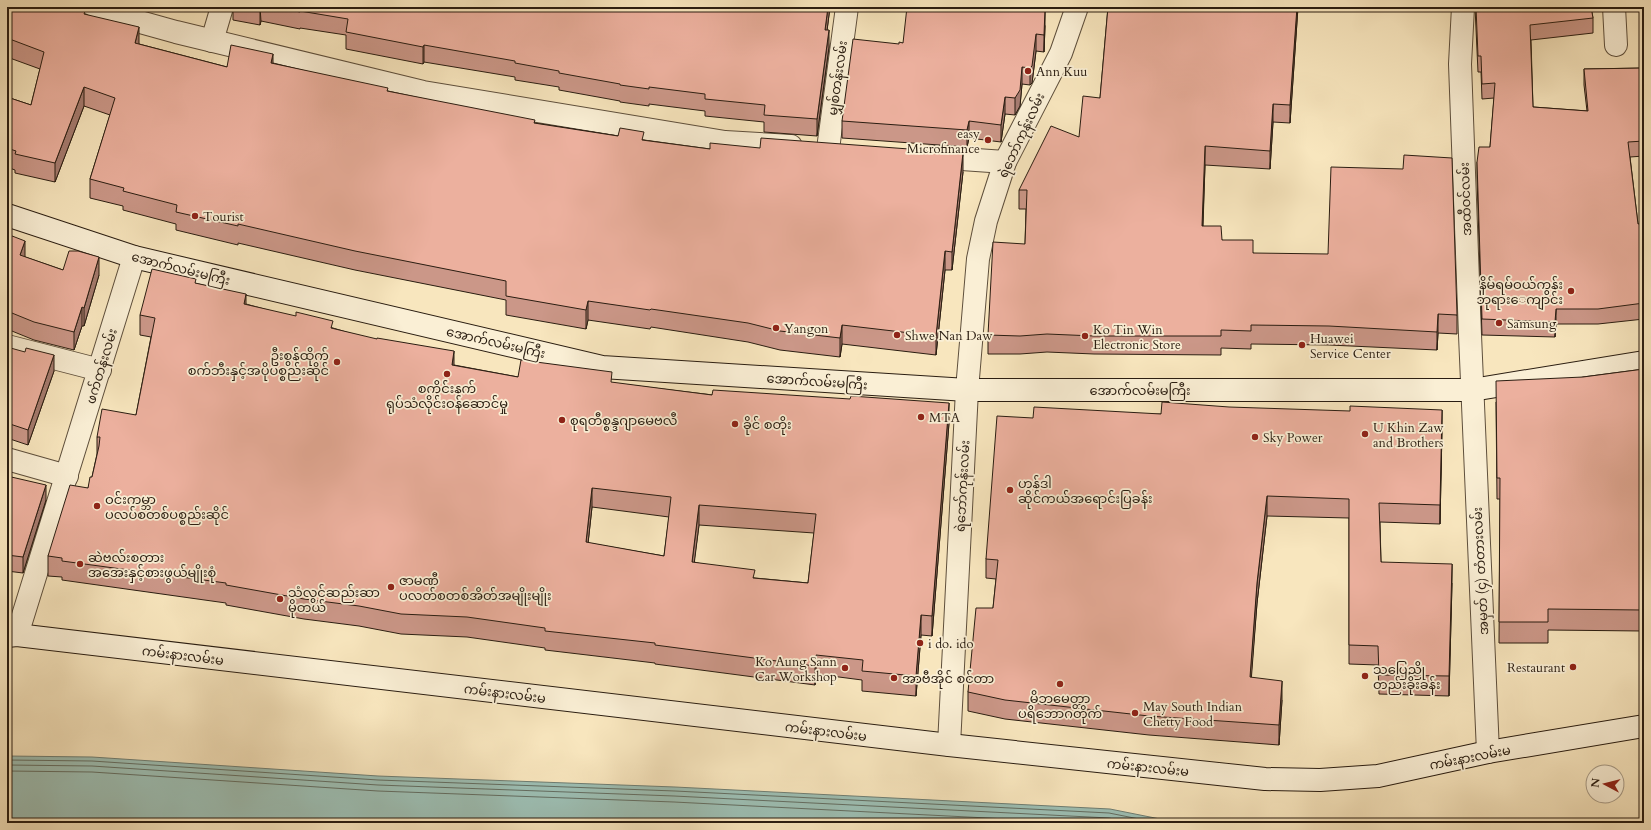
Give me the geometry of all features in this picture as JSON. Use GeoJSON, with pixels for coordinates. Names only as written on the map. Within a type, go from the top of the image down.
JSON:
{"type":"FeatureCollection","features":[{"type":"Feature","properties":{"kind":"main road"},"geometry":{"type":"LineString","coordinates":[[86,7],[212,41],[222,7]]}},
{"type":"Feature","properties":{"kind":"main road","name":"မျှစ်တန်းလမ်း"},"geometry":{"type":"LineString","coordinates":[[212,41],[423,92],[725,142],[838,150],[847,7]]}},
{"type":"Feature","properties":{"kind":"main road","name":"ရဲဘော်ကုန်းလမ်း"},"geometry":{"type":"LineString","coordinates":[[949,745],[967,390],[978,258],[986,221],[1005,162],[1061,53],[1077,7]]}},
{"type":"Feature","properties":{"kind":"main road","name":"အထီဝင်လမ်း"},"geometry":{"type":"LineString","coordinates":[[1463,7],[1460,64],[1472,390]]}},
{"type":"Feature","properties":{"kind":"main road"},"geometry":{"type":"LineString","coordinates":[[1614,7],[1616,45]]}},
{"type":"Feature","properties":{"kind":"main road"},"geometry":{"type":"LineString","coordinates":[[914,156],[1005,162]]}},
{"type":"Feature","properties":{"kind":"main road","name":"အောက်လမ်းမကြီး"},"geometry":{"type":"LineString","coordinates":[[7,215],[134,257],[602,367],[967,390],[1472,390],[1644,362]]}},
{"type":"Feature","properties":{"kind":"main road","name":"ဖက်တန်းလမ်း"},"geometry":{"type":"LineString","coordinates":[[10,635],[67,476],[134,257]]}},
{"type":"Feature","properties":{"kind":"main road"},"geometry":{"type":"LineString","coordinates":[[7,346],[100,370]]}},
{"type":"Feature","properties":{"kind":"main road","name":"အမှတ် (၄) တံတားလမ်း"},"geometry":{"type":"LineString","coordinates":[[1472,390],[1488,752]]}},
{"type":"Feature","properties":{"kind":"main road"},"geometry":{"type":"LineString","coordinates":[[7,459],[67,476]]}},
{"type":"Feature","properties":{"kind":"main road","name":"ကမ်းနားလမ်းမ"},"geometry":{"type":"LineString","coordinates":[[10,635],[949,745],[1265,779],[1320,780],[1378,776],[1488,752],[1644,726]]}},
{"type":"Feature","properties":{"kind":"water"},"geometry":{"type":"Polygon","coordinates":[[[7,756],[92,757],[378,776],[675,787],[1110,809],[1180,823],[7,823],[7,756]]]}},
{"type":"Feature","properties":{"kind":"building"},"geometry":{"type":"Polygon","coordinates":[[[7,7],[81,7],[86,9],[84,14],[139,27],[135,43],[227,67],[231,45],[273,54],[271,63],[388,88],[387,91],[535,120],[534,123],[618,136],[620,128],[644,132],[642,140],[710,149],[710,143],[760,148],[761,138],[963,153],[952,252],[945,251],[936,336],[842,325],[840,338],[780,331],[748,323],[588,301],[586,310],[506,296],[506,281],[355,251],[238,224],[238,226],[176,212],[177,205],[123,191],[124,188],[90,179],[115,98],[84,87],[55,163],[15,154],[16,151],[7,148],[7,97],[31,105],[44,52],[7,38],[7,7]]]}},
{"type":"Feature","properties":{"kind":"building"},"geometry":{"type":"Polygon","coordinates":[[[274,7],[828,7],[825,30],[829,30],[817,119],[764,115],[765,105],[705,99],[705,94],[620,85],[515,63],[515,61],[424,45],[423,47],[346,32],[348,19],[274,7]]]}},
{"type":"Feature","properties":{"kind":"building"},"geometry":{"type":"Polygon","coordinates":[[[907,7],[1036,7],[1036,9],[1045,9],[1044,35],[1036,34],[1032,66],[1030,68],[1022,67],[1020,90],[1015,98],[1005,97],[1001,125],[969,121],[967,130],[842,121],[853,39],[899,44],[899,42],[903,43],[907,7]]]}},
{"type":"Feature","properties":{"kind":"building"},"geometry":{"type":"Polygon","coordinates":[[[1108,7],[1297,7],[1290,105],[1273,104],[1270,151],[1205,146],[1202,226],[1221,226],[1222,240],[1253,240],[1253,253],[1328,254],[1331,167],[1403,169],[1404,155],[1452,158],[1457,315],[1438,314],[1437,332],[1329,326],[1251,325],[1251,331],[1221,330],[1221,336],[1094,336],[1047,334],[1020,336],[988,335],[993,242],[1025,244],[1027,190],[1019,190],[1051,126],[1079,137],[1083,96],[1100,98],[1108,7]]]}},
{"type":"Feature","properties":{"kind":"building"},"geometry":{"type":"Polygon","coordinates":[[[1476,7],[1591,7],[1593,18],[1530,25],[1533,107],[1588,111],[1584,69],[1644,68],[1644,141],[1628,142],[1638,224],[1644,223],[1644,303],[1598,309],[1556,309],[1555,322],[1482,319],[1477,162],[1479,147],[1490,147],[1495,83],[1482,84],[1481,56],[1478,56],[1476,7]]]}},
{"type":"Feature","properties":{"kind":"building"},"geometry":{"type":"Polygon","coordinates":[[[7,234],[25,241],[20,255],[63,270],[69,251],[78,251],[99,257],[84,308],[82,307],[74,332],[34,322],[7,311],[7,234]]]}},
{"type":"Feature","properties":{"kind":"building"},"geometry":{"type":"Polygon","coordinates":[[[152,269],[196,279],[195,283],[246,294],[244,304],[296,316],[296,312],[333,321],[331,328],[377,339],[454,351],[452,365],[518,377],[521,360],[612,372],[611,382],[712,395],[713,390],[850,399],[851,396],[949,403],[932,616],[921,615],[916,676],[862,671],[863,660],[816,655],[815,666],[655,645],[655,643],[545,631],[545,628],[467,617],[401,614],[359,606],[304,599],[226,585],[226,583],[62,561],[62,558],[48,556],[70,485],[88,488],[99,446],[100,437],[97,437],[102,409],[136,415],[155,318],[140,315],[152,269]],[[592,488],[586,542],[664,556],[671,497],[592,488]],[[699,505],[692,562],[755,570],[753,578],[808,583],[816,514],[699,505]]]}},
{"type":"Feature","properties":{"kind":"building"},"geometry":{"type":"Polygon","coordinates":[[[7,347],[25,352],[26,348],[54,355],[28,430],[7,423],[7,347]]]}},
{"type":"Feature","properties":{"kind":"building"},"geometry":{"type":"Polygon","coordinates":[[[1644,369],[1644,595],[1642,610],[1548,609],[1548,622],[1499,622],[1500,478],[1497,478],[1496,381],[1583,377],[1644,369]]]}},
{"type":"Feature","properties":{"kind":"building"},"geometry":{"type":"Polygon","coordinates":[[[1162,402],[1229,407],[1350,411],[1350,406],[1442,410],[1440,505],[1379,503],[1381,562],[1452,564],[1449,676],[1379,675],[1378,646],[1349,645],[1349,499],[1267,496],[1257,583],[1250,677],[1282,681],[1279,725],[1149,716],[1005,700],[968,692],[976,608],[993,608],[998,560],[986,559],[997,416],[1033,418],[1034,407],[1161,414],[1162,402]]]}},
{"type":"Feature","properties":{"kind":"building"},"geometry":{"type":"Polygon","coordinates":[[[7,476],[46,485],[23,557],[7,555],[7,476]]]}},
{"type":"Feature","properties":{"kind":"place","name":"Ann Kuu"},"geometry":{"type":"Point","coordinates":[1028,71]}},
{"type":"Feature","properties":{"kind":"place","name":"easy Microfinance"},"geometry":{"type":"Point","coordinates":[988,140]}},
{"type":"Feature","properties":{"kind":"place","name":"Tourist"},"geometry":{"type":"Point","coordinates":[195,216]}},
{"type":"Feature","properties":{"kind":"place","name":"နိမ်ရမ်ဝယ်ကွန်း ဘုရားေကျာင်း"},"geometry":{"type":"Point","coordinates":[1571,291]}},
{"type":"Feature","properties":{"kind":"place","name":"Samsung"},"geometry":{"type":"Point","coordinates":[1499,323]}},
{"type":"Feature","properties":{"kind":"place","name":"Yangon"},"geometry":{"type":"Point","coordinates":[776,328]}},
{"type":"Feature","properties":{"kind":"place","name":"Shwe Nan Daw"},"geometry":{"type":"Point","coordinates":[897,335]}},
{"type":"Feature","properties":{"kind":"place","name":"Ko Tin Win Electronic Store"},"geometry":{"type":"Point","coordinates":[1085,336]}},
{"type":"Feature","properties":{"kind":"place","name":"Huawei Service Center"},"geometry":{"type":"Point","coordinates":[1302,345]}},
{"type":"Feature","properties":{"kind":"place","name":"ဦးစွန်ထိုက် စက်ဘီးနှင့်အပိုပစ္စည်းဆိုင်"},"geometry":{"type":"Point","coordinates":[337,362]}},
{"type":"Feature","properties":{"kind":"place","name":"စကိုင်းနက် ရုပ်သံလိုင်းဝန်ဆောင်မှု"},"geometry":{"type":"Point","coordinates":[447,374]}},
{"type":"Feature","properties":{"kind":"place","name":"MTA"},"geometry":{"type":"Point","coordinates":[921,417]}},
{"type":"Feature","properties":{"kind":"place","name":"စုရတီစ္စန္ဒဂျာမေဗလီ"},"geometry":{"type":"Point","coordinates":[562,420]}},
{"type":"Feature","properties":{"kind":"place","name":"ခိုင် စတိုး"},"geometry":{"type":"Point","coordinates":[735,424]}},
{"type":"Feature","properties":{"kind":"place","name":"U Khin Zaw and Brothers"},"geometry":{"type":"Point","coordinates":[1365,434]}},
{"type":"Feature","properties":{"kind":"place","name":"Sky Power"},"geometry":{"type":"Point","coordinates":[1255,437]}},
{"type":"Feature","properties":{"kind":"place","name":"ဟွန်ဒါ ဆိုင်ကယ်အရောင်းပြခန်း"},"geometry":{"type":"Point","coordinates":[1010,490]}},
{"type":"Feature","properties":{"kind":"place","name":"ဝင်းကမ္ဘာ ပလပ်စတစ်ပစ္စည်းဆိုင်"},"geometry":{"type":"Point","coordinates":[97,506]}},
{"type":"Feature","properties":{"kind":"place","name":"ဆဲဗလ်းစတား အအေးနှင့်စားဖွယ်မျိုးစုံ"},"geometry":{"type":"Point","coordinates":[80,564]}},
{"type":"Feature","properties":{"kind":"place","name":"ဇာမဏီ ပလတ်စတစ်အိတ်အမျိုးမျိုး"},"geometry":{"type":"Point","coordinates":[391,587]}},
{"type":"Feature","properties":{"kind":"place","name":"သံလွင်ဆည်းဆာ မိုတယ်"},"geometry":{"type":"Point","coordinates":[280,599]}},
{"type":"Feature","properties":{"kind":"place","name":"i do. ido"},"geometry":{"type":"Point","coordinates":[920,643]}},
{"type":"Feature","properties":{"kind":"place","name":"Restaurant"},"geometry":{"type":"Point","coordinates":[1573,667]}},
{"type":"Feature","properties":{"kind":"place","name":"Ko Aung Sann Car Workshop"},"geometry":{"type":"Point","coordinates":[845,668]}},
{"type":"Feature","properties":{"kind":"place","name":"သပြေညို တည်းခိုးခန်း"},"geometry":{"type":"Point","coordinates":[1365,676]}},
{"type":"Feature","properties":{"kind":"place","name":"အာဗီအိုင် စင်တာ"},"geometry":{"type":"Point","coordinates":[894,678]}},
{"type":"Feature","properties":{"kind":"place","name":"မိဘမေတ္တာ ပရိဘောဂတိုက်"},"geometry":{"type":"Point","coordinates":[1060,684]}},
{"type":"Feature","properties":{"kind":"place","name":"May South Indian Chetty Food"},"geometry":{"type":"Point","coordinates":[1135,713]}}]}
